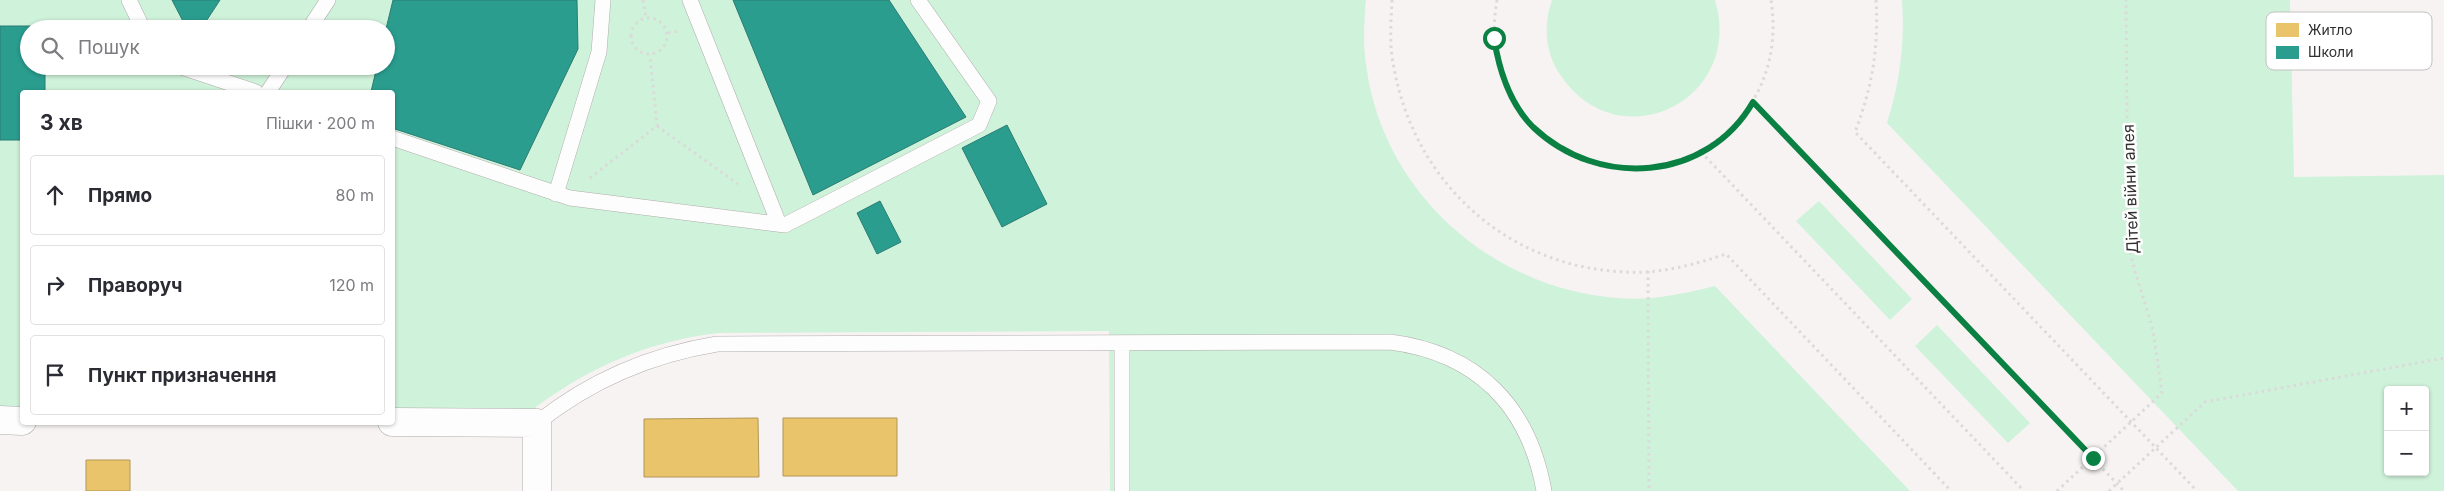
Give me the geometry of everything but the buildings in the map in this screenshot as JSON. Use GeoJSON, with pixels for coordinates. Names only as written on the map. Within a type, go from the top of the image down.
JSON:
{"type":"FeatureCollection","features":[{"type":"Feature","properties":{"kind":"street"},"geometry":{"type":"LineString","coordinates":[[0,420],[20,421]]}},
{"type":"Feature","properties":{"kind":"street"},"geometry":{"type":"LineString","coordinates":[[395,422],[537,423],[537,491]]}},
{"type":"Feature","properties":{"kind":"lane"},"geometry":{"type":"LineString","coordinates":[[129,0],[139,20]]}},
{"type":"Feature","properties":{"kind":"lane"},"geometry":{"type":"LineString","coordinates":[[316,20],[328,0]]}},
{"type":"Feature","properties":{"kind":"lane"},"geometry":{"type":"LineString","coordinates":[[561,195],[599,52],[603,0]]}},
{"type":"Feature","properties":{"kind":"lane"},"geometry":{"type":"LineString","coordinates":[[690,0],[779,224]]}},
{"type":"Feature","properties":{"kind":"lane"},"geometry":{"type":"LineString","coordinates":[[395,139],[561,195],[785,225],[979,125],[989,101],[918,0]]}},
{"type":"Feature","properties":{"kind":"lane"},"geometry":{"type":"LineString","coordinates":[[205,75],[250,90]]}},
{"type":"Feature","properties":{"kind":"lane"},"geometry":{"type":"LineString","coordinates":[[269,90],[279,75]]}},
{"type":"Feature","properties":{"kind":"lane"},"geometry":{"type":"LineString","coordinates":[[537,423],[575,395],[608,376],[662,356],[718,344],[1390,342],[1413,345],[1436,352],[1477,373],[1510,405],[1533,446],[1544,491]]}},
{"type":"Feature","properties":{"kind":"lane"},"geometry":{"type":"LineString","coordinates":[[1122,343],[1122,491]]}},
{"type":"Feature","properties":{"kind":"path"},"geometry":{"type":"LineString","coordinates":[[643,0],[646,18]]}},
{"type":"Feature","properties":{"kind":"path"},"geometry":{"type":"LineString","coordinates":[[1392,0],[1390,32],[1392,58],[1400,99],[1412,131],[1448,187],[1472,211],[1499,232],[1529,248],[1560,261],[1593,269],[1626,272],[1648,271],[1694,264],[1726,254],[1951,491]]}},
{"type":"Feature","properties":{"kind":"path"},"geometry":{"type":"LineString","coordinates":[[1497,0],[1494,38],[1498,62],[1506,85],[1517,106],[1532,126],[1551,142],[1594,164],[1618,168],[1643,169],[1667,165],[1701,152],[1730,131],[1753,102],[1768,69],[1773,45],[1774,21],[1771,0]]}},
{"type":"Feature","properties":{"kind":"path"},"geometry":{"type":"LineString","coordinates":[[1876,0],[1878,34],[1874,68],[1867,100],[1854,132],[2197,491]]}},
{"type":"Feature","properties":{"kind":"path","name":"Дітей війни алея"},"geometry":{"type":"LineString","coordinates":[[2126,0],[2128,236],[2132,261],[2153,330],[2162,393],[2131,422]]}},
{"type":"Feature","properties":{"kind":"path"},"geometry":{"type":"LineString","coordinates":[[646,18],[652,18],[662,23],[668,33],[666,45],[662,50],[650,55],[638,51],[631,41],[632,29],[646,18]]}},
{"type":"Feature","properties":{"kind":"path"},"geometry":{"type":"LineString","coordinates":[[650,55],[658,126],[773,209]]}},
{"type":"Feature","properties":{"kind":"path"},"geometry":{"type":"LineString","coordinates":[[1753,102],[2124,491]]}},
{"type":"Feature","properties":{"kind":"path"},"geometry":{"type":"LineString","coordinates":[[561,195],[658,126]]}},
{"type":"Feature","properties":{"kind":"path"},"geometry":{"type":"LineString","coordinates":[[1701,152],[2024,491]]}},
{"type":"Feature","properties":{"kind":"path"},"geometry":{"type":"LineString","coordinates":[[1648,271],[1649,491]]}},
{"type":"Feature","properties":{"kind":"path"},"geometry":{"type":"LineString","coordinates":[[2109,491],[2205,402],[2444,358]]}},
{"type":"Feature","properties":{"kind":"path"},"geometry":{"type":"LineString","coordinates":[[2057,491],[2131,422]]}},
{"type":"Feature","properties":{"kind":"green space"},"geometry":{"type":"Polygon","coordinates":[[[0,0],[1366,0],[1365,56],[1376,110],[1394,153],[1419,192],[1450,225],[1486,253],[1527,275],[1571,290],[1617,298],[1642,299],[1679,294],[1715,286],[1910,491],[1110,491],[1109,331],[718,333],[669,342],[645,349],[600,368],[578,379],[536,407],[537,423],[395,422],[395,90],[20,90],[20,421],[0,421],[0,0]]]}},
{"type":"Feature","properties":{"kind":"green space"},"geometry":{"type":"Polygon","coordinates":[[[1552,0],[1715,0],[1719,36],[1712,66],[1695,91],[1671,108],[1643,116],[1614,114],[1585,101],[1561,76],[1556,67],[1547,39],[1547,19],[1552,0]]]}},
{"type":"Feature","properties":{"kind":"green space"},"geometry":{"type":"Polygon","coordinates":[[[1902,0],[2290,0],[2290,12],[2266,12],[2266,70],[2292,70],[2294,177],[2444,175],[2444,491],[2238,491],[1887,123],[1895,93],[1902,47],[1902,0]]]}},
{"type":"Feature","properties":{"kind":"green space"},"geometry":{"type":"Polygon","coordinates":[[[1819,201],[1912,299],[1890,320],[1796,221],[1819,201]]]}},
{"type":"Feature","properties":{"kind":"green space"},"geometry":{"type":"Polygon","coordinates":[[[1937,325],[2030,423],[2008,443],[1915,346],[1937,325]]]}},
{"type":"Feature","properties":{"kind":"route"},"geometry":{"type":"LineString","coordinates":[[1494,38],[1498,62],[1506,85],[1517,106],[1532,126],[1551,142],[1594,164],[1618,168],[1643,169],[1667,165],[1690,157],[1712,146],[1730,131],[1747,112],[1753,102],[2093,458]]}}]}
